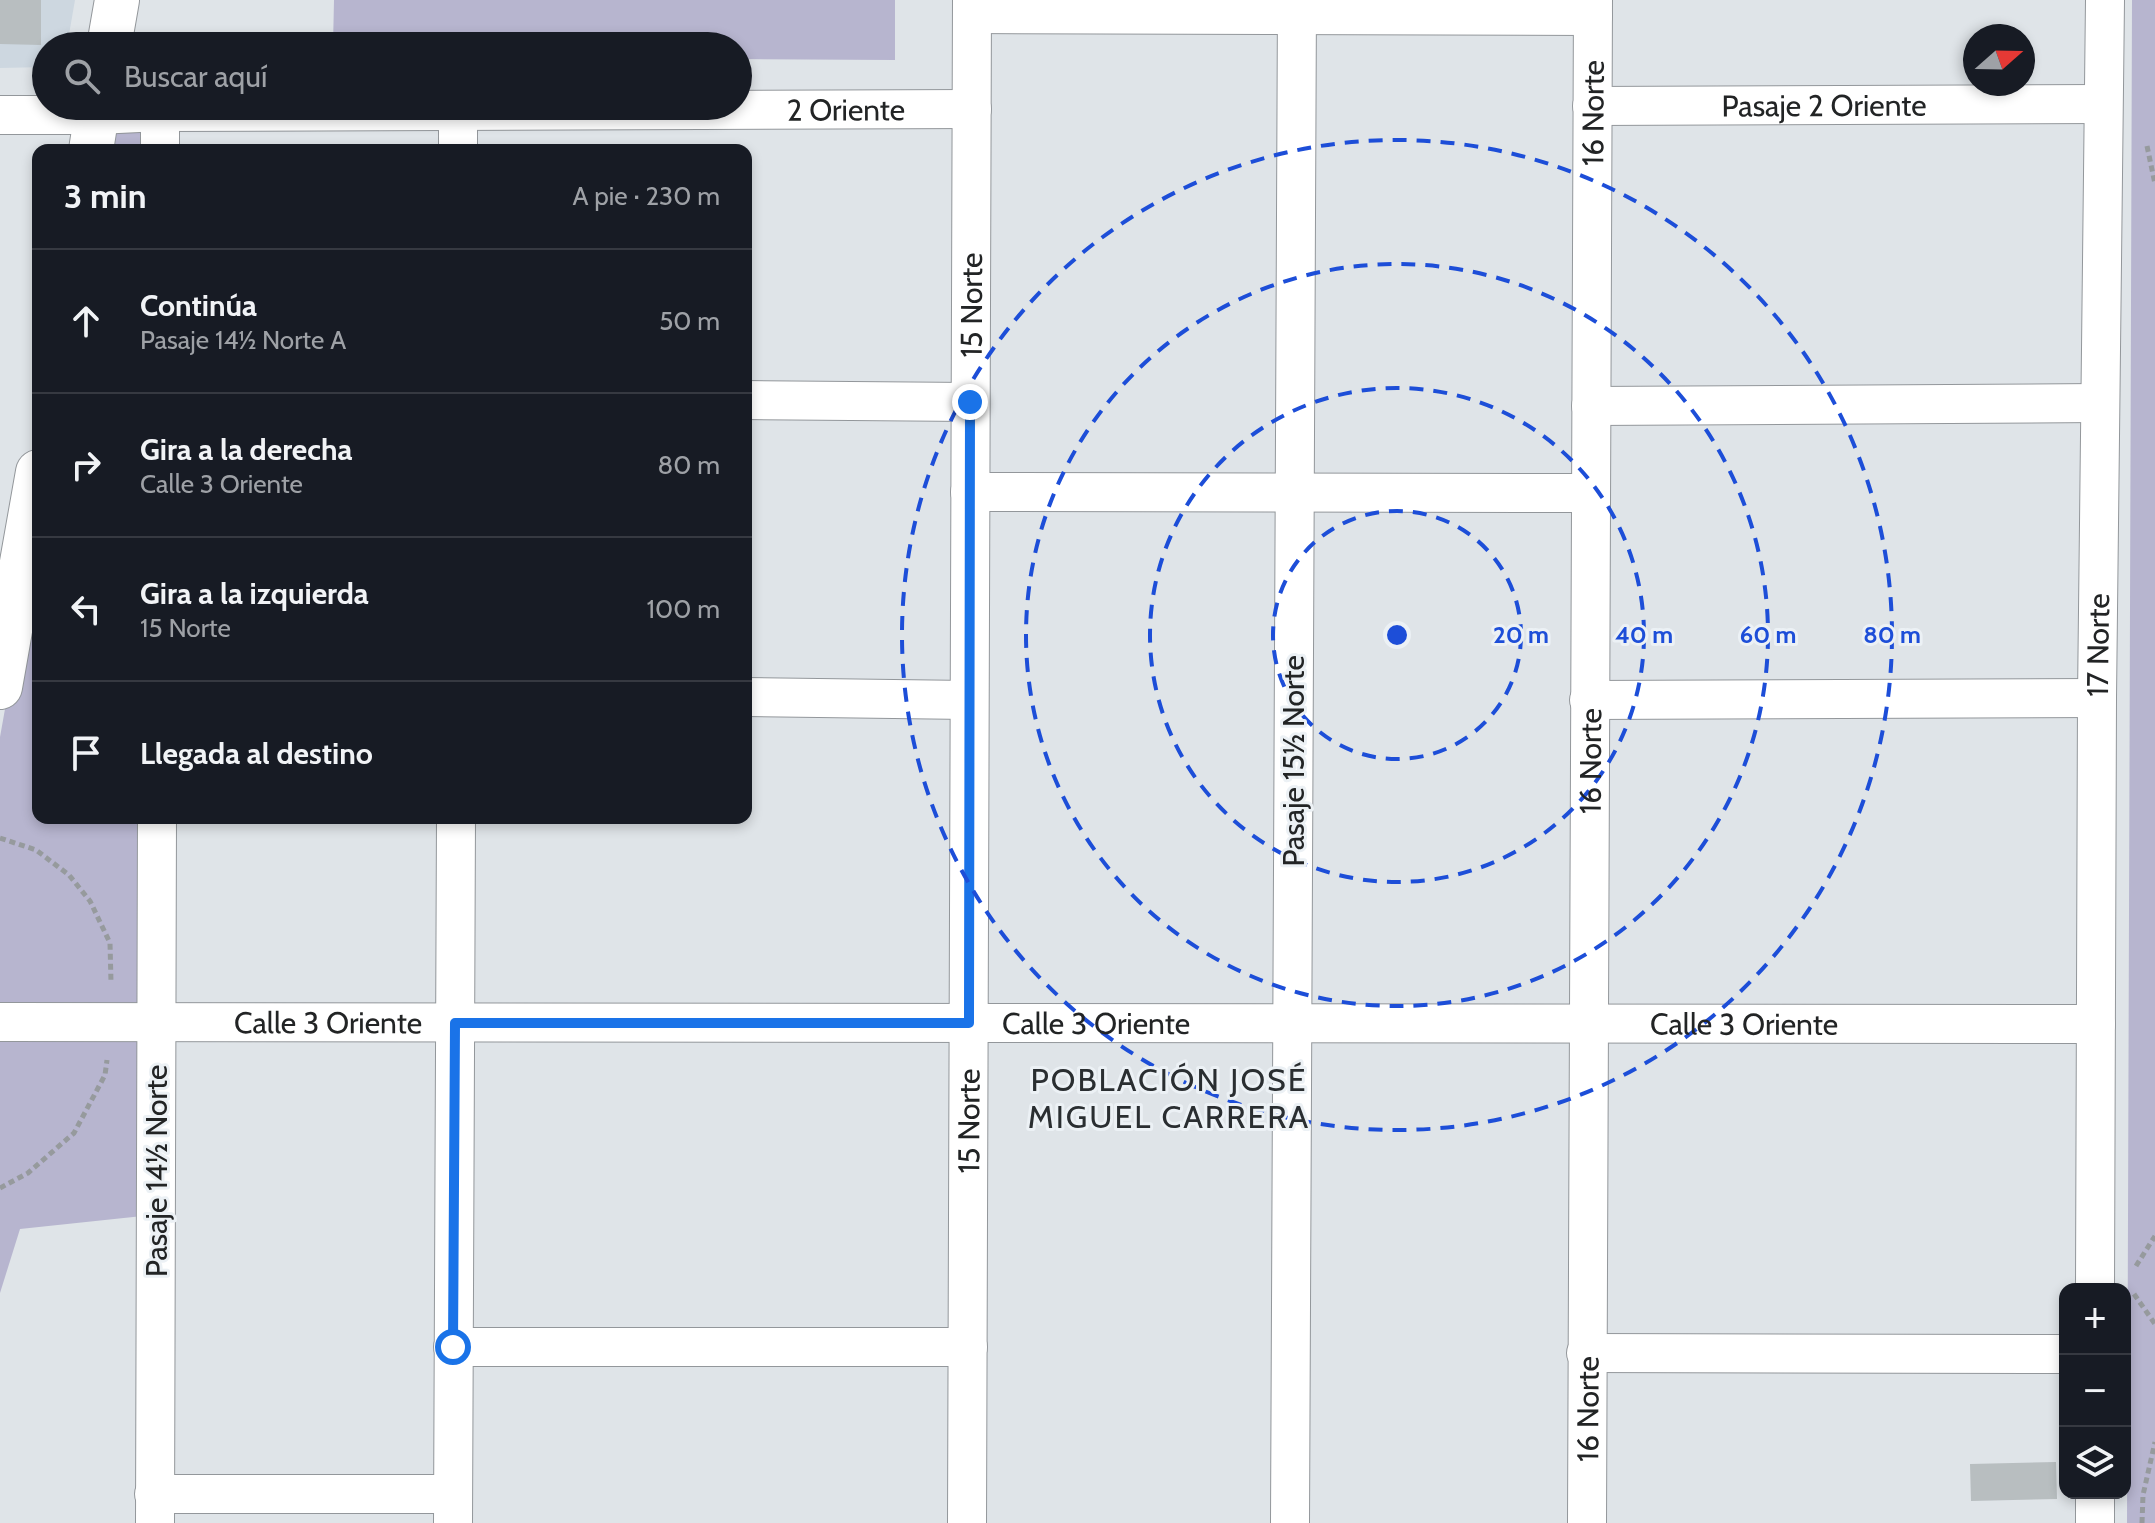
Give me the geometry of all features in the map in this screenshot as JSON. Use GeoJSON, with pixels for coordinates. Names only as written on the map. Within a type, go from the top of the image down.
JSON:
{"type":"FeatureCollection","features":[{"type":"Feature","properties":{"kind":"street"},"geometry":{"type":"LineString","coordinates":[[111,32],[117,0]]}},
{"type":"Feature","properties":{"kind":"street","name":"17 Norte"},"geometry":{"type":"LineString","coordinates":[[2095,1283],[2099,403],[2105,0]]}},
{"type":"Feature","properties":{"kind":"street"},"geometry":{"type":"LineString","coordinates":[[972,7],[1593,8]]}},
{"type":"Feature","properties":{"kind":"street","name":"15 Norte"},"geometry":{"type":"LineString","coordinates":[[967,1523],[972,7]]}},
{"type":"Feature","properties":{"kind":"street","name":"Pasaje 15½ Norte"},"geometry":{"type":"LineString","coordinates":[[1290,1523],[1297,8]]}},
{"type":"Feature","properties":{"kind":"street","name":"16 Norte"},"geometry":{"type":"LineString","coordinates":[[1587,1523],[1593,8]]}},
{"type":"Feature","properties":{"kind":"street","name":"Pasaje 2 Oriente"},"geometry":{"type":"LineString","coordinates":[[1592,106],[2103,104]]}},
{"type":"Feature","properties":{"kind":"street","name":"2 Oriente"},"geometry":{"type":"LineString","coordinates":[[752,110],[972,109]]}},
{"type":"Feature","properties":{"kind":"street","name":"2 Oriente"},"geometry":{"type":"LineString","coordinates":[[0,115],[32,118]]}},
{"type":"Feature","properties":{"kind":"street","name":"2 Oriente"},"geometry":{"type":"LineString","coordinates":[[53,120],[96,124],[117,120]]}},
{"type":"Feature","properties":{"kind":"street"},"geometry":{"type":"LineString","coordinates":[[160,120],[160,144]]}},
{"type":"Feature","properties":{"kind":"street"},"geometry":{"type":"LineString","coordinates":[[458,120],[458,144]]}},
{"type":"Feature","properties":{"kind":"street"},"geometry":{"type":"LineString","coordinates":[[752,400],[970,402]]}},
{"type":"Feature","properties":{"kind":"street"},"geometry":{"type":"LineString","coordinates":[[1591,406],[2099,403]]}},
{"type":"Feature","properties":{"kind":"street"},"geometry":{"type":"LineString","coordinates":[[970,492],[1590,493]]}},
{"type":"Feature","properties":{"kind":"street"},"geometry":{"type":"LineString","coordinates":[[0,687],[32,506]]}},
{"type":"Feature","properties":{"kind":"street"},"geometry":{"type":"LineString","coordinates":[[752,697],[969,700]]}},
{"type":"Feature","properties":{"kind":"street"},"geometry":{"type":"LineString","coordinates":[[1589,700],[2097,698]]}},
{"type":"Feature","properties":{"kind":"street","name":"Pasaje 14½ Norte"},"geometry":{"type":"LineString","coordinates":[[154,1509],[157,824]]}},
{"type":"Feature","properties":{"kind":"street"},"geometry":{"type":"LineString","coordinates":[[154,1509],[453,1509],[456,824]]}},
{"type":"Feature","properties":{"kind":"street","name":"Calle 3 Oriente"},"geometry":{"type":"LineString","coordinates":[[0,1022],[2096,1024]]}},
{"type":"Feature","properties":{"kind":"street"},"geometry":{"type":"LineString","coordinates":[[453,1347],[968,1347]]}},
{"type":"Feature","properties":{"kind":"street"},"geometry":{"type":"LineString","coordinates":[[1586,1353],[2059,1354]]}},
{"type":"Feature","properties":{"kind":"street"},"geometry":{"type":"LineString","coordinates":[[2095,1499],[2095,1523]]}},
{"type":"Feature","properties":{"kind":"path"},"geometry":{"type":"LineString","coordinates":[[2148,156],[2155,159]]}},
{"type":"Feature","properties":{"kind":"path"},"geometry":{"type":"LineString","coordinates":[[0,838],[36,850],[69,875],[90,901],[110,943],[111,1022],[105,1075],[74,1133],[28,1173],[0,1188]]}},
{"type":"Feature","properties":{"kind":"path"},"geometry":{"type":"LineString","coordinates":[[2134,1271],[2155,1236]]}},
{"type":"Feature","properties":{"kind":"path"},"geometry":{"type":"LineString","coordinates":[[2142,1523],[2143,1495],[2155,1442]]}},
{"type":"Feature","properties":{"kind":"shaded area"},"geometry":{"type":"Polygon","coordinates":[[[0,0],[75,0],[69,32],[32,32],[32,67],[0,68],[0,0]]]}},
{"type":"Feature","properties":{"kind":"shaded area"},"geometry":{"type":"Polygon","coordinates":[[[334,0],[895,0],[895,60],[752,59],[752,32],[333,32],[334,0]]]}},
{"type":"Feature","properties":{"kind":"shaded area"},"geometry":{"type":"Polygon","coordinates":[[[2132,0],[2155,0],[2155,1523],[2127,1523],[2127,1499],[2131,1499],[2131,1283],[2128,1283],[2132,0]]]}},
{"type":"Feature","properties":{"kind":"shaded area"},"geometry":{"type":"Polygon","coordinates":[[[109,129],[149,132],[149,144],[106,144],[109,129]]]}},
{"type":"Feature","properties":{"kind":"shaded area"},"geometry":{"type":"Polygon","coordinates":[[[32,558],[32,824],[151,824],[152,1215],[20,1229],[0,1293],[0,737],[32,558]]]}},
{"type":"Feature","properties":{"kind":"building"},"geometry":{"type":"Polygon","coordinates":[[[0,0],[41,0],[41,32],[32,32],[32,45],[0,44],[0,0]]]}},
{"type":"Feature","properties":{"kind":"building"},"geometry":{"type":"Polygon","coordinates":[[[2056,1462],[2057,1499],[1971,1501],[1970,1464],[2056,1462]]]}},
{"type":"Feature","properties":{"kind":"district","name":"POBLACIÓN JOSÉ MIGUEL CARRERA"},"geometry":{"type":"Point","coordinates":[1169,1098]}},
{"type":"Feature","properties":{"kind":"route"},"geometry":{"type":"LineString","coordinates":[[453,1347],[455,1023],[969,1023],[970,402]]}}]}
